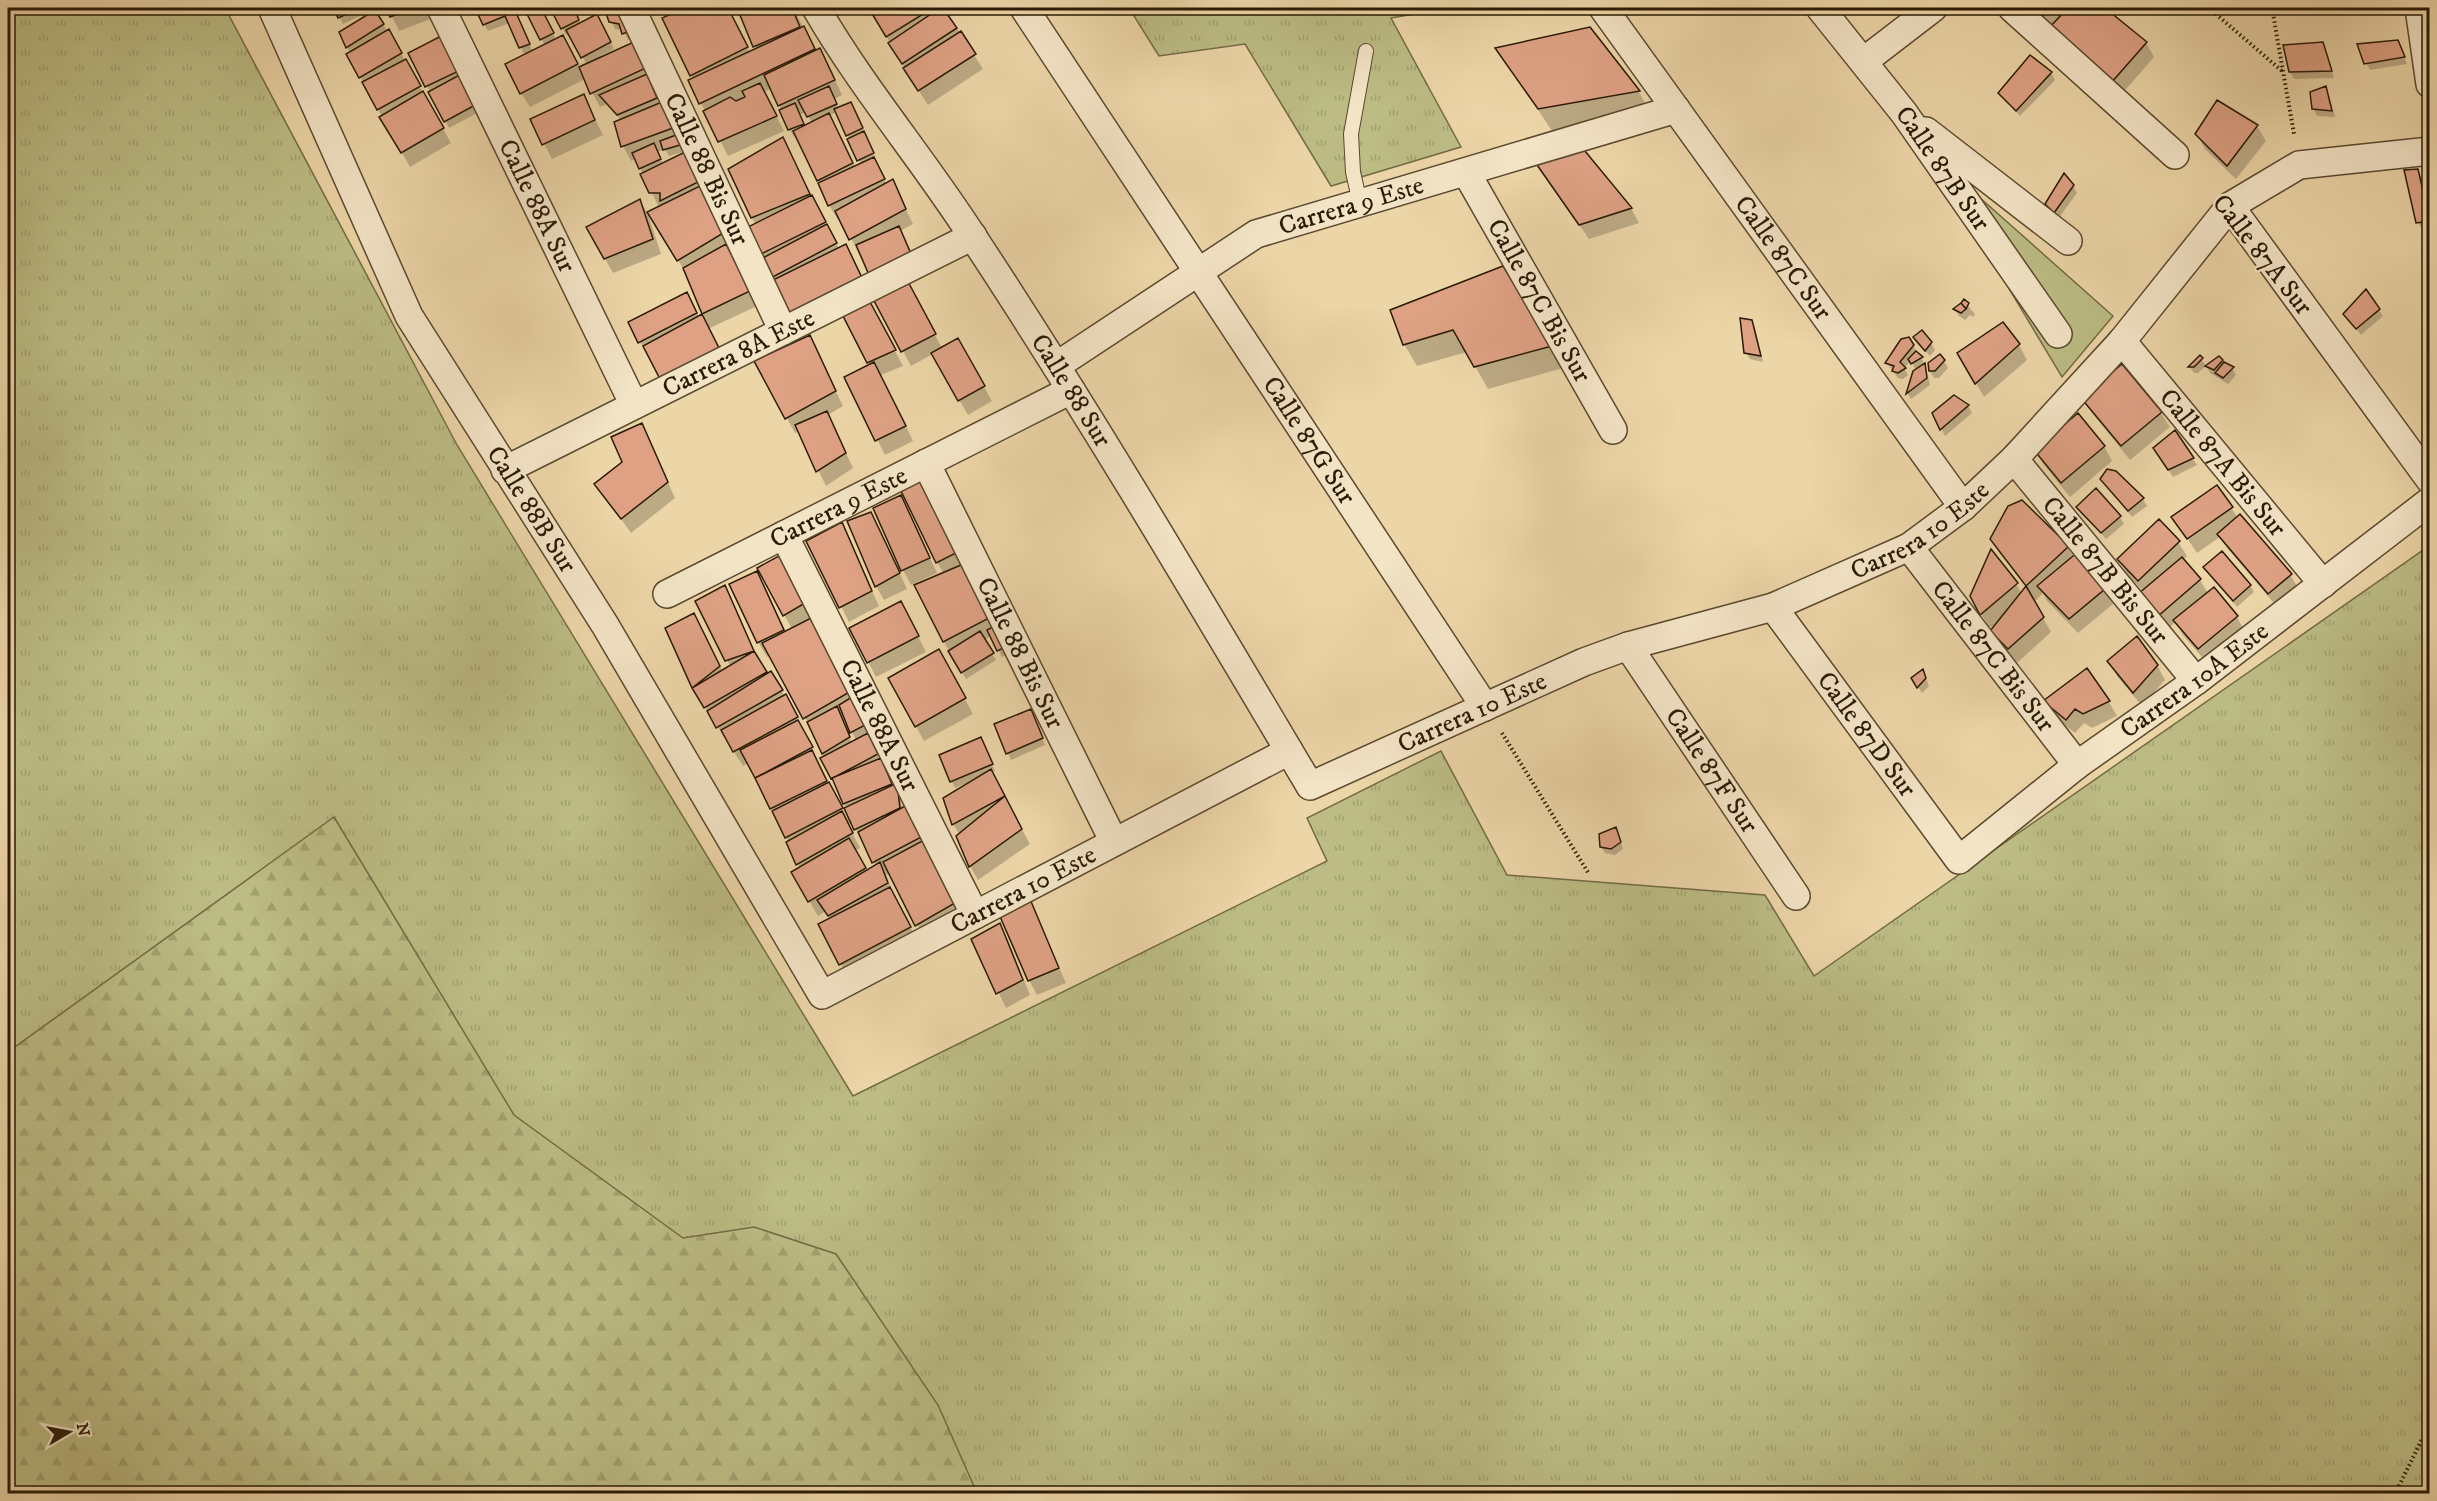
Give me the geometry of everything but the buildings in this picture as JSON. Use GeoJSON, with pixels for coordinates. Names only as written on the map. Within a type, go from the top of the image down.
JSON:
{"type":"FeatureCollection","features":[{"type":"Feature","properties":{"kind":"street","name":"Calle 88B Sur"},"geometry":{"type":"LineString","coordinates":[[272,8],[409,316],[605,625],[822,995]]}},
{"type":"Feature","properties":{"kind":"street","name":"Calle 88A Sur"},"geometry":{"type":"LineString","coordinates":[[441,8],[634,405]]}},
{"type":"Feature","properties":{"kind":"street","name":"Calle 88 Bis Sur"},"geometry":{"type":"LineString","coordinates":[[631,8],[783,332]]}},
{"type":"Feature","properties":{"kind":"street","name":"Calle 88 Sur"},"geometry":{"type":"LineString","coordinates":[[816,8],[837,44],[929,170],[1056,366],[1310,786]]}},
{"type":"Feature","properties":{"kind":"street","name":"Calle 87G Sur"},"geometry":{"type":"LineString","coordinates":[[1024,8],[1485,707]]}},
{"type":"Feature","properties":{"kind":"street","name":"Calle 87C Sur"},"geometry":{"type":"LineString","coordinates":[[1603,8],[1963,507]]}},
{"type":"Feature","properties":{"kind":"street","name":"Calle 87B Sur"},"geometry":{"type":"LineString","coordinates":[[1820,8],[1904,113],[2058,334]]}},
{"type":"Feature","properties":{"kind":"street"},"geometry":{"type":"LineString","coordinates":[[1864,62],[1933,8]]}},
{"type":"Feature","properties":{"kind":"street"},"geometry":{"type":"LineString","coordinates":[[2012,8],[2175,155]]}},
{"type":"Feature","properties":{"kind":"street"},"geometry":{"type":"LineString","coordinates":[[2419,8],[2430,84]]}},
{"type":"Feature","properties":{"kind":"street","name":"Carrera 9 Este"},"geometry":{"type":"LineString","coordinates":[[1056,366],[1256,234],[1676,109]]}},
{"type":"Feature","properties":{"kind":"street"},"geometry":{"type":"LineString","coordinates":[[1904,113],[2068,241]]}},
{"type":"Feature","properties":{"kind":"street","name":"Carrera 10 Este"},"geometry":{"type":"LineString","coordinates":[[1310,786],[1584,662],[1628,646],[1773,607],[1909,547],[1963,507],[2014,459],[2122,341],[2230,206],[2299,165],[2430,151]]}},
{"type":"Feature","properties":{"kind":"street","name":"Calle 87C Bis Sur"},"geometry":{"type":"LineString","coordinates":[[1466,172],[1613,430]]}},
{"type":"Feature","properties":{"kind":"street","name":"Calle 87A Sur"},"geometry":{"type":"LineString","coordinates":[[2230,206],[2430,480]]}},
{"type":"Feature","properties":{"kind":"street","name":"Carrera 8A Este"},"geometry":{"type":"LineString","coordinates":[[505,470],[973,236]]}},
{"type":"Feature","properties":{"kind":"street","name":"Calle 87A Bis Sur"},"geometry":{"type":"LineString","coordinates":[[2122,341],[2323,584]]}},
{"type":"Feature","properties":{"kind":"street","name":"Carrera 9 Este"},"geometry":{"type":"LineString","coordinates":[[667,594],[1071,390]]}},
{"type":"Feature","properties":{"kind":"street","name":"Calle 87B Bis Sur"},"geometry":{"type":"LineString","coordinates":[[2014,459],[2196,681]]}},
{"type":"Feature","properties":{"kind":"street","name":"Calle 88 Bis Sur"},"geometry":{"type":"LineString","coordinates":[[926,464],[1114,842]]}},
{"type":"Feature","properties":{"kind":"street","name":"Carrera 10A Este"},"geometry":{"type":"LineString","coordinates":[[1959,860],[2077,765],[2196,681],[2430,501]]}},
{"type":"Feature","properties":{"kind":"street","name":"Calle 88A Sur"},"geometry":{"type":"LineString","coordinates":[[784,535],[975,915]]}},
{"type":"Feature","properties":{"kind":"street","name":"Calle 87C Bis Sur"},"geometry":{"type":"LineString","coordinates":[[1909,547],[2077,765]]}},
{"type":"Feature","properties":{"kind":"street","name":"Calle 87D Sur"},"geometry":{"type":"LineString","coordinates":[[1773,607],[1959,860]]}},
{"type":"Feature","properties":{"kind":"street","name":"Calle 87F Sur"},"geometry":{"type":"LineString","coordinates":[[1628,646],[1796,896]]}},
{"type":"Feature","properties":{"kind":"street","name":"Carrera 10 Este"},"geometry":{"type":"LineString","coordinates":[[822,995],[1289,751]]}},
{"type":"Feature","properties":{"kind":"lane"},"geometry":{"type":"LineString","coordinates":[[1360,203],[1353,172],[1351,134],[1366,51]]}},
{"type":"Feature","properties":{"kind":"path"},"geometry":{"type":"LineString","coordinates":[[2209,8],[2283,71]]}},
{"type":"Feature","properties":{"kind":"path"},"geometry":{"type":"LineString","coordinates":[[2272,8],[2299,165]]}},
{"type":"Feature","properties":{"kind":"path"},"geometry":{"type":"LineString","coordinates":[[1485,707],[1589,874]]}},
{"type":"Feature","properties":{"kind":"path"},"geometry":{"type":"LineString","coordinates":[[2395,1494],[2430,1423]]}},
{"type":"Feature","properties":{"kind":"green space"},"geometry":{"type":"Polygon","coordinates":[[[8,8],[225,8],[457,445],[853,1096],[1327,861],[1307,818],[1441,751],[1507,875],[1765,895],[1814,976],[2429,546],[2429,1493],[8,1493],[8,8]]]}},
{"type":"Feature","properties":{"kind":"green space"},"geometry":{"type":"Polygon","coordinates":[[[1129,8],[1449,8],[1391,18],[1461,147],[1331,186],[1245,44],[1159,56],[1129,8]]]}},
{"type":"Feature","properties":{"kind":"green space"},"geometry":{"type":"Polygon","coordinates":[[[1926,150],[2113,316],[2062,377],[1926,150]]]}},
{"type":"Feature","properties":{"kind":"green space"},"geometry":{"type":"Polygon","coordinates":[[[334,817],[514,1115],[683,1238],[754,1227],[836,1254],[938,1405],[977,1493],[8,1493],[8,1052],[334,817]]]}}]}
